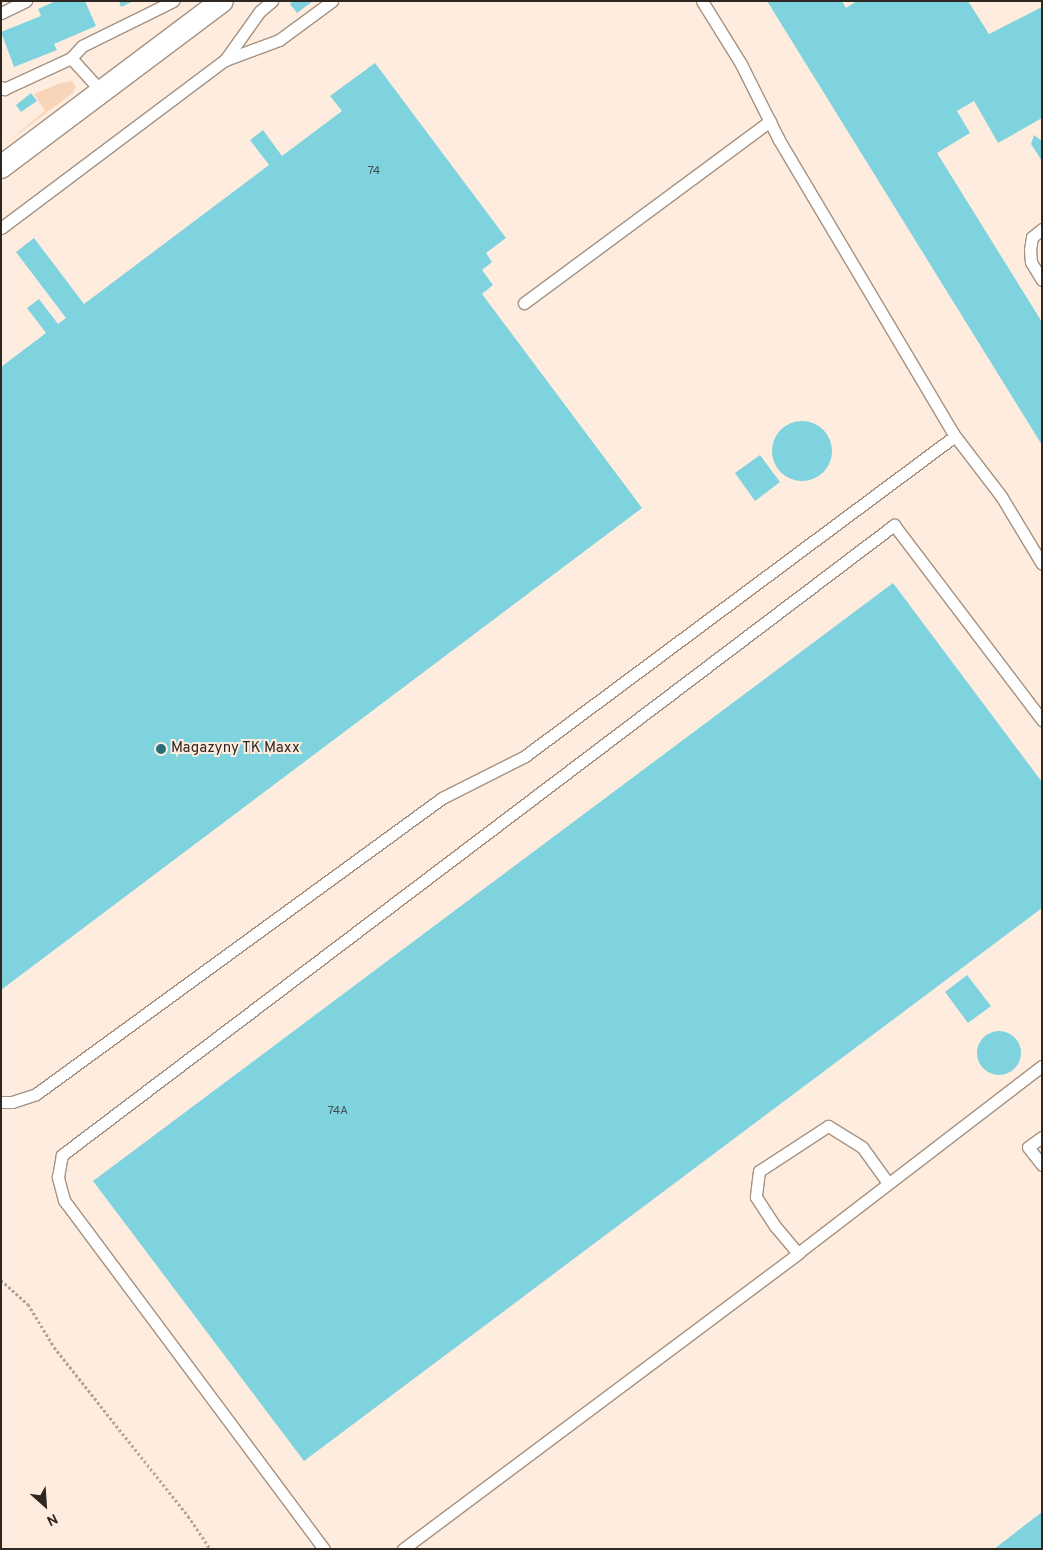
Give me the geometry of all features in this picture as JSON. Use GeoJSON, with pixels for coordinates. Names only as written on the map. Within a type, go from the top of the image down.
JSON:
{"type":"FeatureCollection","features":[{"type":"Feature","properties":{"kind":"street"},"geometry":{"type":"LineString","coordinates":[[1,167],[222,1]]}},
{"type":"Feature","properties":{"kind":"lane"},"geometry":{"type":"LineString","coordinates":[[1,13],[26,1]]}},
{"type":"Feature","properties":{"kind":"lane"},"geometry":{"type":"LineString","coordinates":[[1,87],[4,89],[72,58],[82,46],[173,1]]}},
{"type":"Feature","properties":{"kind":"lane"},"geometry":{"type":"LineString","coordinates":[[226,60],[260,11],[272,1]]}},
{"type":"Feature","properties":{"kind":"lane"},"geometry":{"type":"LineString","coordinates":[[1,228],[226,60],[279,40],[332,1]]}},
{"type":"Feature","properties":{"kind":"lane"},"geometry":{"type":"LineString","coordinates":[[702,1],[741,64],[770,121],[955,436],[1001,496],[1042,564]]}},
{"type":"Feature","properties":{"kind":"lane"},"geometry":{"type":"LineString","coordinates":[[72,58],[101,91]]}},
{"type":"Feature","properties":{"kind":"lane"},"geometry":{"type":"LineString","coordinates":[[524,303],[770,121]]}},
{"type":"Feature","properties":{"kind":"lane"},"geometry":{"type":"LineString","coordinates":[[1042,229],[1032,237],[1030,248],[1031,262],[1042,280]]}},
{"type":"Feature","properties":{"kind":"lane"},"geometry":{"type":"LineString","coordinates":[[1,1102],[12,1102],[36,1094],[442,798],[525,756],[955,436]]}},
{"type":"Feature","properties":{"kind":"lane"},"geometry":{"type":"LineString","coordinates":[[324,1549],[64,1200],[58,1177],[62,1155],[894,525],[1042,720]]}},
{"type":"Feature","properties":{"kind":"lane"},"geometry":{"type":"LineString","coordinates":[[403,1549],[798,1253],[1042,1066]]}},
{"type":"Feature","properties":{"kind":"lane"},"geometry":{"type":"LineString","coordinates":[[798,1253],[775,1226],[756,1197],[759,1171],[828,1126],[862,1147],[888,1183]]}},
{"type":"Feature","properties":{"kind":"lane"},"geometry":{"type":"LineString","coordinates":[[1042,1137],[1028,1147],[1042,1165]]}},
{"type":"Feature","properties":{"kind":"path"},"geometry":{"type":"LineString","coordinates":[[1,1280],[28,1304],[54,1347],[188,1516],[210,1549]]}},
{"type":"Feature","properties":{"kind":"shaded area"},"geometry":{"type":"Polygon","coordinates":[[[72,81],[76,87],[73,93],[1,147],[45,111],[34,94],[60,83],[72,81]]]}},
{"type":"Feature","properties":{"kind":"building"},"geometry":{"type":"Polygon","coordinates":[[[56,1],[85,1],[96,26],[54,44],[57,50],[14,67],[1,32],[41,16],[38,9],[56,1]]]}},
{"type":"Feature","properties":{"kind":"building"},"geometry":{"type":"Polygon","coordinates":[[[119,1],[134,1],[121,7],[119,1]]]}},
{"type":"Feature","properties":{"kind":"building"},"geometry":{"type":"Polygon","coordinates":[[[293,1],[313,1],[297,13],[290,4],[293,1]]]}},
{"type":"Feature","properties":{"kind":"building"},"geometry":{"type":"Polygon","coordinates":[[[767,1],[842,1],[846,8],[857,1],[968,1],[989,34],[1042,7],[1042,118],[998,143],[974,101],[957,111],[970,133],[937,153],[1042,322],[1042,445],[767,1]]]}},
{"type":"Feature","properties":{"kind":"building","name":"Magazyny TK Maxx"},"geometry":{"type":"Polygon","coordinates":[[[375,63],[506,238],[486,253],[492,262],[482,270],[493,285],[482,294],[642,508],[1,990],[1,367],[46,333],[27,308],[39,299],[58,324],[66,318],[16,252],[34,238],[84,304],[269,165],[250,140],[263,130],[282,156],[342,111],[330,96],[375,63]]]}},
{"type":"Feature","properties":{"kind":"building"},"geometry":{"type":"Polygon","coordinates":[[[31,93],[37,101],[21,112],[16,105],[31,93]]]}},
{"type":"Feature","properties":{"kind":"building"},"geometry":{"type":"Polygon","coordinates":[[[1034,135],[1042,141],[1042,161],[1031,144],[1034,135]]]}},
{"type":"Feature","properties":{"kind":"building"},"geometry":{"type":"Polygon","coordinates":[[[796,421],[808,421],[819,426],[827,434],[832,445],[830,463],[819,476],[808,481],[796,481],[785,476],[777,468],[772,457],[772,445],[777,434],[785,426],[796,421]]]}},
{"type":"Feature","properties":{"kind":"building"},"geometry":{"type":"Polygon","coordinates":[[[760,455],[780,482],[755,501],[735,473],[760,455]]]}},
{"type":"Feature","properties":{"kind":"building"},"geometry":{"type":"Polygon","coordinates":[[[893,583],[1042,782],[1042,908],[304,1461],[93,1181],[893,583]]]}},
{"type":"Feature","properties":{"kind":"building"},"geometry":{"type":"Polygon","coordinates":[[[967,975],[991,1006],[968,1023],[945,992],[967,975]]]}},
{"type":"Feature","properties":{"kind":"building"},"geometry":{"type":"Polygon","coordinates":[[[995,1031],[1003,1031],[1015,1037],[1021,1053],[1015,1069],[1003,1075],[995,1075],[983,1069],[977,1057],[977,1049],[983,1037],[995,1031]]]}},
{"type":"Feature","properties":{"kind":"building"},"geometry":{"type":"Polygon","coordinates":[[[1042,1512],[1042,1549],[994,1549],[1042,1512]]]}},
{"type":"Feature","properties":{"kind":"place","name":"Magazyny TK Maxx"},"geometry":{"type":"Point","coordinates":[161,749]}}]}
